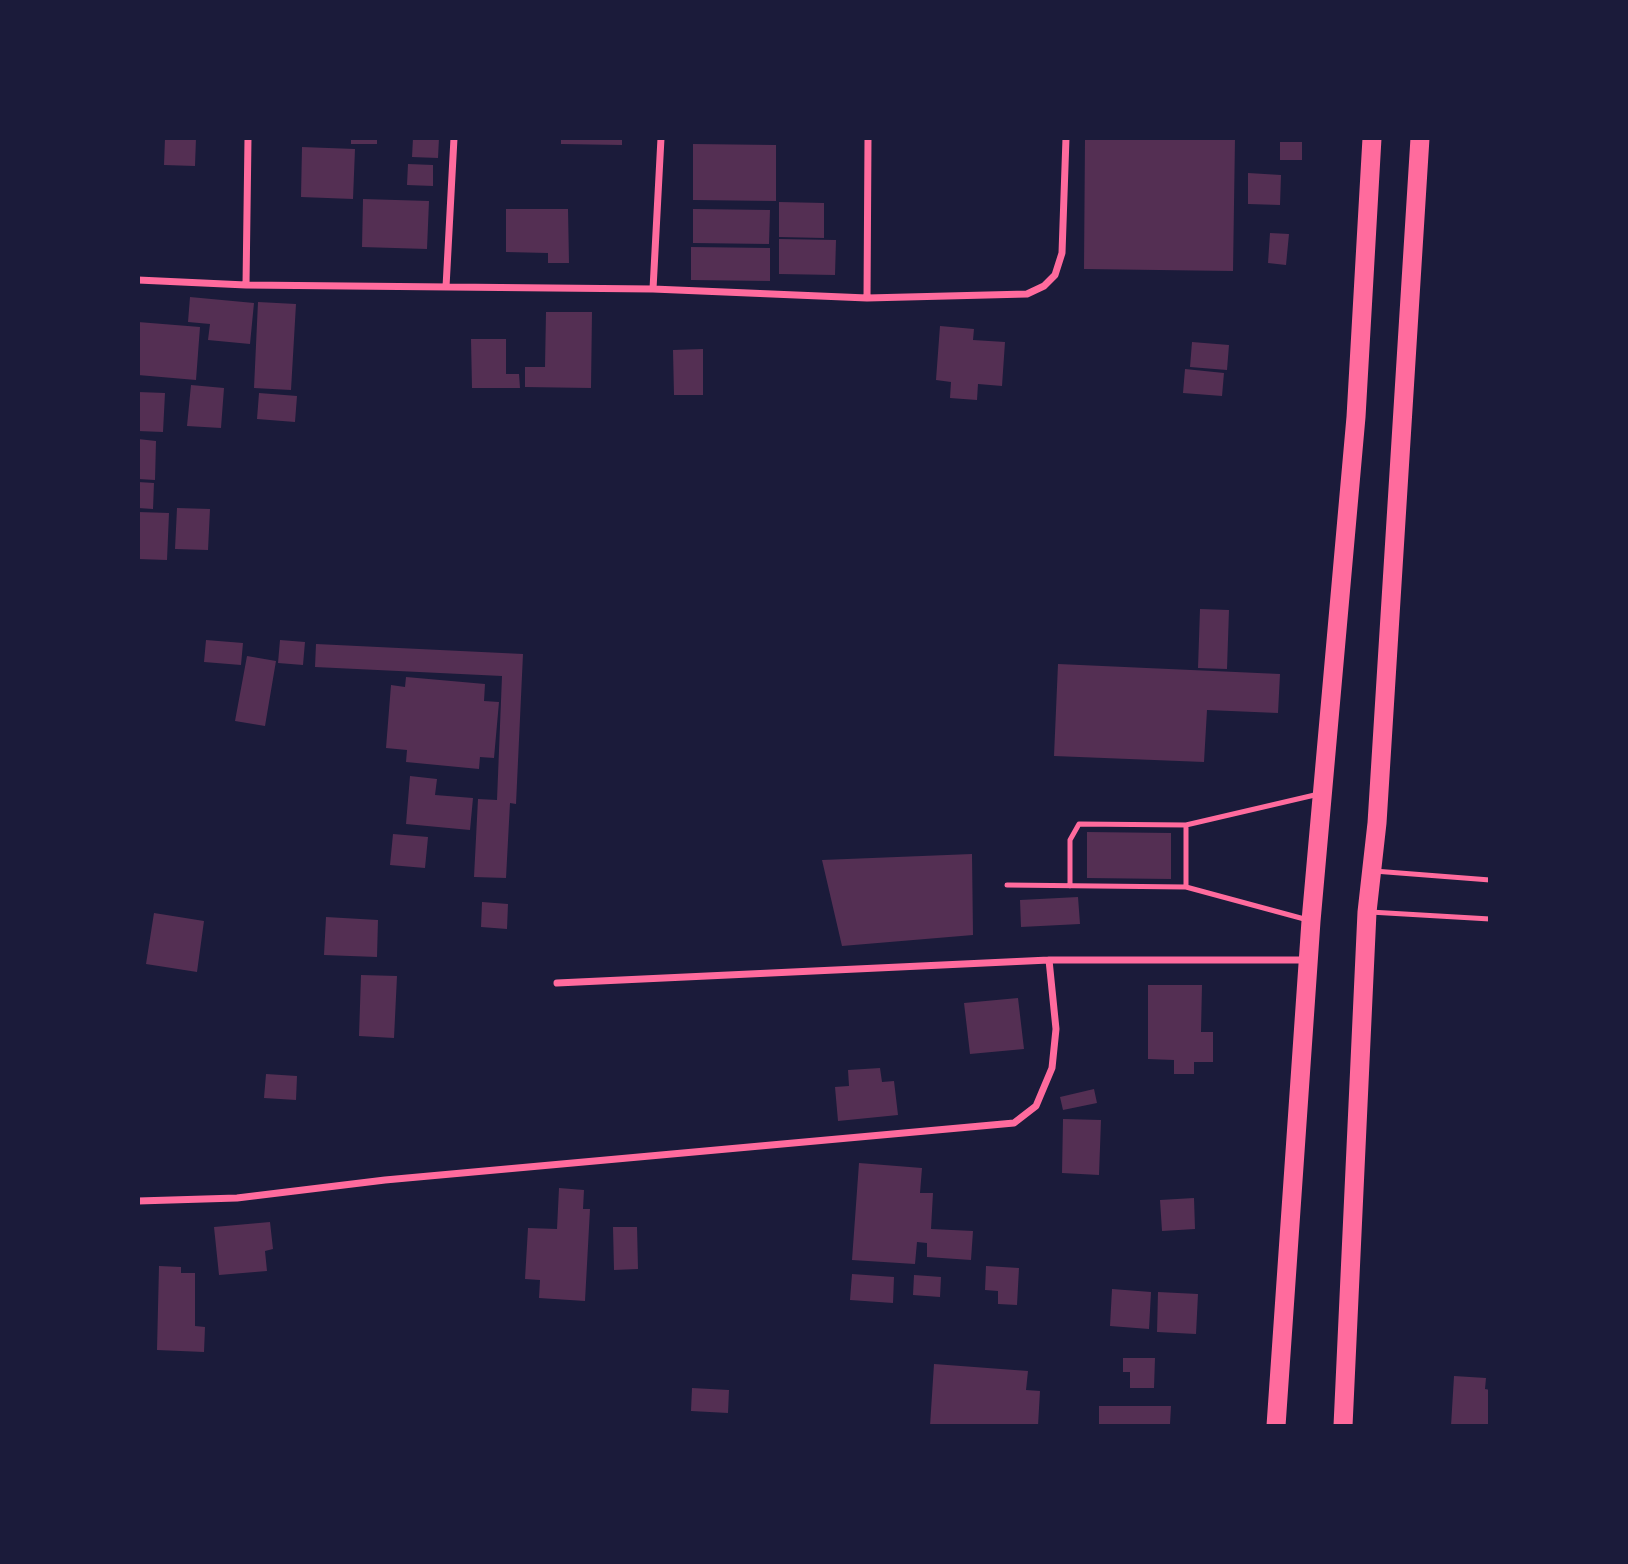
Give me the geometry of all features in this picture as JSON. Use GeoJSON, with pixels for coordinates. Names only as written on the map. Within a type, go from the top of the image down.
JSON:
{"type":"FeatureCollection","features":[{"type":"Feature","properties":{"kind":"highway"},"geometry":{"type":"LineString","coordinates":[[1276,1426],[1311,921],[1356,417],[1372,138]]}},
{"type":"Feature","properties":{"kind":"highway"},"geometry":{"type":"LineString","coordinates":[[1343,1426],[1367,912],[1373,870],[1420,138]]}},
{"type":"Feature","properties":{"kind":"street"},"geometry":{"type":"LineString","coordinates":[[246,285],[248,138]]}},
{"type":"Feature","properties":{"kind":"street"},"geometry":{"type":"LineString","coordinates":[[446,287],[454,138]]}},
{"type":"Feature","properties":{"kind":"street"},"geometry":{"type":"LineString","coordinates":[[653,289],[661,138]]}},
{"type":"Feature","properties":{"kind":"street"},"geometry":{"type":"LineString","coordinates":[[867,298],[868,138]]}},
{"type":"Feature","properties":{"kind":"street"},"geometry":{"type":"LineString","coordinates":[[138,280],[246,285],[653,289],[867,298],[1027,295],[1044,286],[1055,275],[1062,253],[1066,138]]}},
{"type":"Feature","properties":{"kind":"street"},"geometry":{"type":"LineString","coordinates":[[138,1201],[237,1198],[385,1180],[1014,1124],[1036,1106],[1052,1068],[1056,1029],[1049,960]]}},
{"type":"Feature","properties":{"kind":"street"},"geometry":{"type":"LineString","coordinates":[[556,983],[1049,960],[1308,960]]}},
{"type":"Feature","properties":{"kind":"lane"},"geometry":{"type":"LineString","coordinates":[[1070,886],[1070,840],[1079,824],[1186,825],[1322,793]]}},
{"type":"Feature","properties":{"kind":"lane"},"geometry":{"type":"LineString","coordinates":[[1128,825],[1128,833]]}},
{"type":"Feature","properties":{"kind":"lane"},"geometry":{"type":"LineString","coordinates":[[1186,825],[1186,887]]}},
{"type":"Feature","properties":{"kind":"lane"},"geometry":{"type":"LineString","coordinates":[[1373,870],[1490,880]]}},
{"type":"Feature","properties":{"kind":"lane"},"geometry":{"type":"LineString","coordinates":[[1128,878],[1128,886]]}},
{"type":"Feature","properties":{"kind":"lane"},"geometry":{"type":"LineString","coordinates":[[1007,885],[1186,887],[1311,921]]}},
{"type":"Feature","properties":{"kind":"lane"},"geometry":{"type":"LineString","coordinates":[[1367,912],[1490,919]]}},
{"type":"Feature","properties":{"kind":"building"},"geometry":{"type":"Polygon","coordinates":[[[165,138],[196,138],[195,166],[164,165],[165,138]]]}},
{"type":"Feature","properties":{"kind":"building"},"geometry":{"type":"Polygon","coordinates":[[[351,138],[377,138],[377,144],[351,144],[351,138]]]}},
{"type":"Feature","properties":{"kind":"building"},"geometry":{"type":"Polygon","coordinates":[[[413,138],[439,138],[438,158],[412,157],[413,138]]]}},
{"type":"Feature","properties":{"kind":"building"},"geometry":{"type":"Polygon","coordinates":[[[561,138],[622,138],[622,145],[561,144],[561,138]]]}},
{"type":"Feature","properties":{"kind":"building"},"geometry":{"type":"Polygon","coordinates":[[[1085,138],[1235,138],[1233,271],[1084,269],[1085,138]]]}},
{"type":"Feature","properties":{"kind":"building"},"geometry":{"type":"Polygon","coordinates":[[[1280,142],[1302,142],[1302,160],[1280,160],[1280,142]]]}},
{"type":"Feature","properties":{"kind":"building"},"geometry":{"type":"Polygon","coordinates":[[[693,144],[776,145],[776,201],[693,200],[693,144]]]}},
{"type":"Feature","properties":{"kind":"building"},"geometry":{"type":"Polygon","coordinates":[[[302,147],[355,149],[353,199],[301,197],[302,147]]]}},
{"type":"Feature","properties":{"kind":"building"},"geometry":{"type":"Polygon","coordinates":[[[408,164],[433,165],[433,186],[407,185],[408,164]]]}},
{"type":"Feature","properties":{"kind":"building"},"geometry":{"type":"Polygon","coordinates":[[[1248,173],[1281,175],[1280,205],[1248,204],[1248,173]]]}},
{"type":"Feature","properties":{"kind":"building"},"geometry":{"type":"Polygon","coordinates":[[[363,199],[429,201],[427,249],[362,247],[363,199]]]}},
{"type":"Feature","properties":{"kind":"building"},"geometry":{"type":"Polygon","coordinates":[[[779,202],[824,203],[824,238],[779,237],[779,202]]]}},
{"type":"Feature","properties":{"kind":"building"},"geometry":{"type":"Polygon","coordinates":[[[506,209],[568,209],[569,263],[548,263],[548,253],[506,252],[506,209]]]}},
{"type":"Feature","properties":{"kind":"building"},"geometry":{"type":"Polygon","coordinates":[[[693,209],[770,210],[769,244],[693,243],[693,209]]]}},
{"type":"Feature","properties":{"kind":"building"},"geometry":{"type":"Polygon","coordinates":[[[1270,233],[1289,234],[1286,265],[1268,263],[1270,233]]]}},
{"type":"Feature","properties":{"kind":"building"},"geometry":{"type":"Polygon","coordinates":[[[779,239],[836,240],[835,275],[779,274],[779,239]]]}},
{"type":"Feature","properties":{"kind":"building"},"geometry":{"type":"Polygon","coordinates":[[[691,247],[770,248],[770,281],[691,280],[691,247]]]}},
{"type":"Feature","properties":{"kind":"building"},"geometry":{"type":"Polygon","coordinates":[[[190,297],[254,303],[250,344],[208,340],[210,324],[188,322],[190,297]]]}},
{"type":"Feature","properties":{"kind":"building"},"geometry":{"type":"Polygon","coordinates":[[[258,302],[296,304],[291,390],[254,388],[258,302]]]}},
{"type":"Feature","properties":{"kind":"building"},"geometry":{"type":"Polygon","coordinates":[[[546,312],[592,312],[591,388],[525,387],[525,367],[545,367],[546,312]]]}},
{"type":"Feature","properties":{"kind":"building"},"geometry":{"type":"Polygon","coordinates":[[[138,322],[200,327],[196,380],[138,375],[138,322]]]}},
{"type":"Feature","properties":{"kind":"building"},"geometry":{"type":"Polygon","coordinates":[[[940,326],[974,329],[973,340],[1005,342],[1002,386],[978,384],[977,400],[950,398],[951,382],[936,380],[940,326]]]}},
{"type":"Feature","properties":{"kind":"building"},"geometry":{"type":"Polygon","coordinates":[[[471,339],[506,339],[506,374],[519,374],[520,388],[472,388],[471,339]]]}},
{"type":"Feature","properties":{"kind":"building"},"geometry":{"type":"Polygon","coordinates":[[[1192,342],[1229,345],[1227,370],[1190,367],[1192,342]]]}},
{"type":"Feature","properties":{"kind":"building"},"geometry":{"type":"Polygon","coordinates":[[[703,349],[703,395],[674,395],[673,350],[703,349]]]}},
{"type":"Feature","properties":{"kind":"building"},"geometry":{"type":"Polygon","coordinates":[[[1185,369],[1224,373],[1222,396],[1183,393],[1185,369]]]}},
{"type":"Feature","properties":{"kind":"building"},"geometry":{"type":"Polygon","coordinates":[[[191,385],[224,388],[221,428],[187,426],[191,385]]]}},
{"type":"Feature","properties":{"kind":"building"},"geometry":{"type":"Polygon","coordinates":[[[138,392],[165,393],[163,432],[138,431],[138,392]]]}},
{"type":"Feature","properties":{"kind":"building"},"geometry":{"type":"Polygon","coordinates":[[[259,393],[297,396],[295,422],[257,419],[259,393]]]}},
{"type":"Feature","properties":{"kind":"building"},"geometry":{"type":"Polygon","coordinates":[[[138,439],[156,441],[155,480],[138,479],[138,439]]]}},
{"type":"Feature","properties":{"kind":"building"},"geometry":{"type":"Polygon","coordinates":[[[138,482],[154,483],[153,509],[138,508],[138,482]]]}},
{"type":"Feature","properties":{"kind":"building"},"geometry":{"type":"Polygon","coordinates":[[[177,508],[210,509],[208,550],[175,549],[177,508]]]}},
{"type":"Feature","properties":{"kind":"building"},"geometry":{"type":"Polygon","coordinates":[[[138,512],[169,513],[167,560],[138,559],[138,512]]]}},
{"type":"Feature","properties":{"kind":"building"},"geometry":{"type":"Polygon","coordinates":[[[1200,609],[1229,610],[1227,669],[1198,668],[1200,609]]]}},
{"type":"Feature","properties":{"kind":"building"},"geometry":{"type":"Polygon","coordinates":[[[206,640],[243,643],[241,665],[204,662],[206,640]]]}},
{"type":"Feature","properties":{"kind":"building"},"geometry":{"type":"Polygon","coordinates":[[[280,640],[305,642],[303,665],[278,663],[280,640]]]}},
{"type":"Feature","properties":{"kind":"building"},"geometry":{"type":"Polygon","coordinates":[[[316,644],[523,654],[516,804],[510,803],[506,878],[474,877],[478,799],[497,800],[502,676],[315,667],[316,644]]]}},
{"type":"Feature","properties":{"kind":"building"},"geometry":{"type":"Polygon","coordinates":[[[247,656],[276,661],[265,726],[235,721],[247,656]]]}},
{"type":"Feature","properties":{"kind":"building"},"geometry":{"type":"Polygon","coordinates":[[[1058,664],[1280,674],[1278,713],[1207,710],[1204,762],[1054,756],[1058,664]]]}},
{"type":"Feature","properties":{"kind":"building"},"geometry":{"type":"Polygon","coordinates":[[[406,677],[485,684],[484,701],[499,702],[494,758],[480,757],[479,769],[406,762],[407,750],[386,748],[391,685],[405,687],[406,677]]]}},
{"type":"Feature","properties":{"kind":"building"},"geometry":{"type":"Polygon","coordinates":[[[410,776],[437,779],[435,795],[473,798],[470,830],[406,824],[410,776]]]}},
{"type":"Feature","properties":{"kind":"building"},"geometry":{"type":"Polygon","coordinates":[[[1087,832],[1171,833],[1171,879],[1087,878],[1087,832]]]}},
{"type":"Feature","properties":{"kind":"building"},"geometry":{"type":"Polygon","coordinates":[[[393,834],[428,837],[425,868],[390,865],[393,834]]]}},
{"type":"Feature","properties":{"kind":"building"},"geometry":{"type":"Polygon","coordinates":[[[972,854],[973,935],[842,946],[822,860],[972,854]]]}},
{"type":"Feature","properties":{"kind":"building"},"geometry":{"type":"Polygon","coordinates":[[[1078,897],[1080,924],[1021,927],[1020,900],[1078,897]]]}},
{"type":"Feature","properties":{"kind":"building"},"geometry":{"type":"Polygon","coordinates":[[[482,902],[508,904],[507,929],[481,927],[482,902]]]}},
{"type":"Feature","properties":{"kind":"building"},"geometry":{"type":"Polygon","coordinates":[[[154,913],[204,921],[197,972],[146,964],[154,913]]]}},
{"type":"Feature","properties":{"kind":"building"},"geometry":{"type":"Polygon","coordinates":[[[326,917],[378,920],[377,957],[324,955],[326,917]]]}},
{"type":"Feature","properties":{"kind":"building"},"geometry":{"type":"Polygon","coordinates":[[[361,975],[397,976],[394,1038],[359,1036],[361,975]]]}},
{"type":"Feature","properties":{"kind":"building"},"geometry":{"type":"Polygon","coordinates":[[[1148,985],[1202,985],[1201,1032],[1213,1032],[1213,1062],[1194,1062],[1194,1074],[1174,1074],[1174,1060],[1148,1059],[1148,985]]]}},
{"type":"Feature","properties":{"kind":"building"},"geometry":{"type":"Polygon","coordinates":[[[1018,998],[1024,1049],[970,1054],[964,1003],[1018,998]]]}},
{"type":"Feature","properties":{"kind":"building"},"geometry":{"type":"Polygon","coordinates":[[[880,1068],[882,1082],[894,1081],[898,1115],[838,1121],[835,1087],[849,1086],[848,1070],[880,1068]]]}},
{"type":"Feature","properties":{"kind":"building"},"geometry":{"type":"Polygon","coordinates":[[[266,1074],[297,1076],[296,1100],[264,1098],[266,1074]]]}},
{"type":"Feature","properties":{"kind":"building"},"geometry":{"type":"Polygon","coordinates":[[[1094,1089],[1097,1103],[1063,1110],[1060,1097],[1094,1089]]]}},
{"type":"Feature","properties":{"kind":"building"},"geometry":{"type":"Polygon","coordinates":[[[1063,1119],[1101,1120],[1099,1175],[1062,1173],[1063,1119]]]}},
{"type":"Feature","properties":{"kind":"building"},"geometry":{"type":"Polygon","coordinates":[[[859,1163],[922,1168],[920,1193],[933,1193],[931,1229],[973,1231],[971,1260],[927,1257],[927,1243],[917,1242],[915,1264],[852,1260],[859,1163]]]}},
{"type":"Feature","properties":{"kind":"building"},"geometry":{"type":"Polygon","coordinates":[[[559,1188],[584,1190],[583,1209],[590,1209],[585,1301],[539,1298],[540,1280],[525,1279],[528,1228],[557,1229],[559,1188]]]}},
{"type":"Feature","properties":{"kind":"building"},"geometry":{"type":"Polygon","coordinates":[[[1194,1198],[1195,1229],[1162,1231],[1160,1200],[1194,1198]]]}},
{"type":"Feature","properties":{"kind":"building"},"geometry":{"type":"Polygon","coordinates":[[[270,1222],[273,1249],[265,1251],[267,1271],[219,1275],[214,1227],[270,1222]]]}},
{"type":"Feature","properties":{"kind":"building"},"geometry":{"type":"Polygon","coordinates":[[[613,1227],[637,1227],[638,1269],[614,1270],[613,1227]]]}},
{"type":"Feature","properties":{"kind":"building"},"geometry":{"type":"Polygon","coordinates":[[[159,1266],[181,1267],[181,1273],[195,1273],[195,1326],[205,1327],[204,1352],[157,1350],[159,1266]]]}},
{"type":"Feature","properties":{"kind":"building"},"geometry":{"type":"Polygon","coordinates":[[[986,1266],[1019,1268],[1017,1305],[998,1304],[998,1291],[985,1290],[986,1266]]]}},
{"type":"Feature","properties":{"kind":"building"},"geometry":{"type":"Polygon","coordinates":[[[852,1274],[894,1277],[893,1303],[850,1300],[852,1274]]]}},
{"type":"Feature","properties":{"kind":"building"},"geometry":{"type":"Polygon","coordinates":[[[914,1275],[941,1277],[940,1297],[913,1295],[914,1275]]]}},
{"type":"Feature","properties":{"kind":"building"},"geometry":{"type":"Polygon","coordinates":[[[1112,1289],[1151,1292],[1149,1329],[1110,1326],[1112,1289]]]}},
{"type":"Feature","properties":{"kind":"building"},"geometry":{"type":"Polygon","coordinates":[[[1158,1292],[1198,1294],[1196,1334],[1157,1332],[1158,1292]]]}},
{"type":"Feature","properties":{"kind":"building"},"geometry":{"type":"Polygon","coordinates":[[[1123,1358],[1155,1358],[1154,1388],[1130,1388],[1130,1372],[1123,1372],[1123,1358]]]}},
{"type":"Feature","properties":{"kind":"building"},"geometry":{"type":"Polygon","coordinates":[[[934,1364],[1028,1371],[1026,1390],[1040,1391],[1038,1426],[930,1426],[934,1364]]]}},
{"type":"Feature","properties":{"kind":"building"},"geometry":{"type":"Polygon","coordinates":[[[1454,1376],[1486,1378],[1485,1389],[1490,1390],[1490,1426],[1451,1426],[1454,1376]]]}},
{"type":"Feature","properties":{"kind":"building"},"geometry":{"type":"Polygon","coordinates":[[[692,1388],[729,1390],[728,1413],[691,1411],[692,1388]]]}},
{"type":"Feature","properties":{"kind":"building"},"geometry":{"type":"Polygon","coordinates":[[[1099,1406],[1171,1406],[1170,1424],[1099,1426],[1099,1406]]]}}]}
